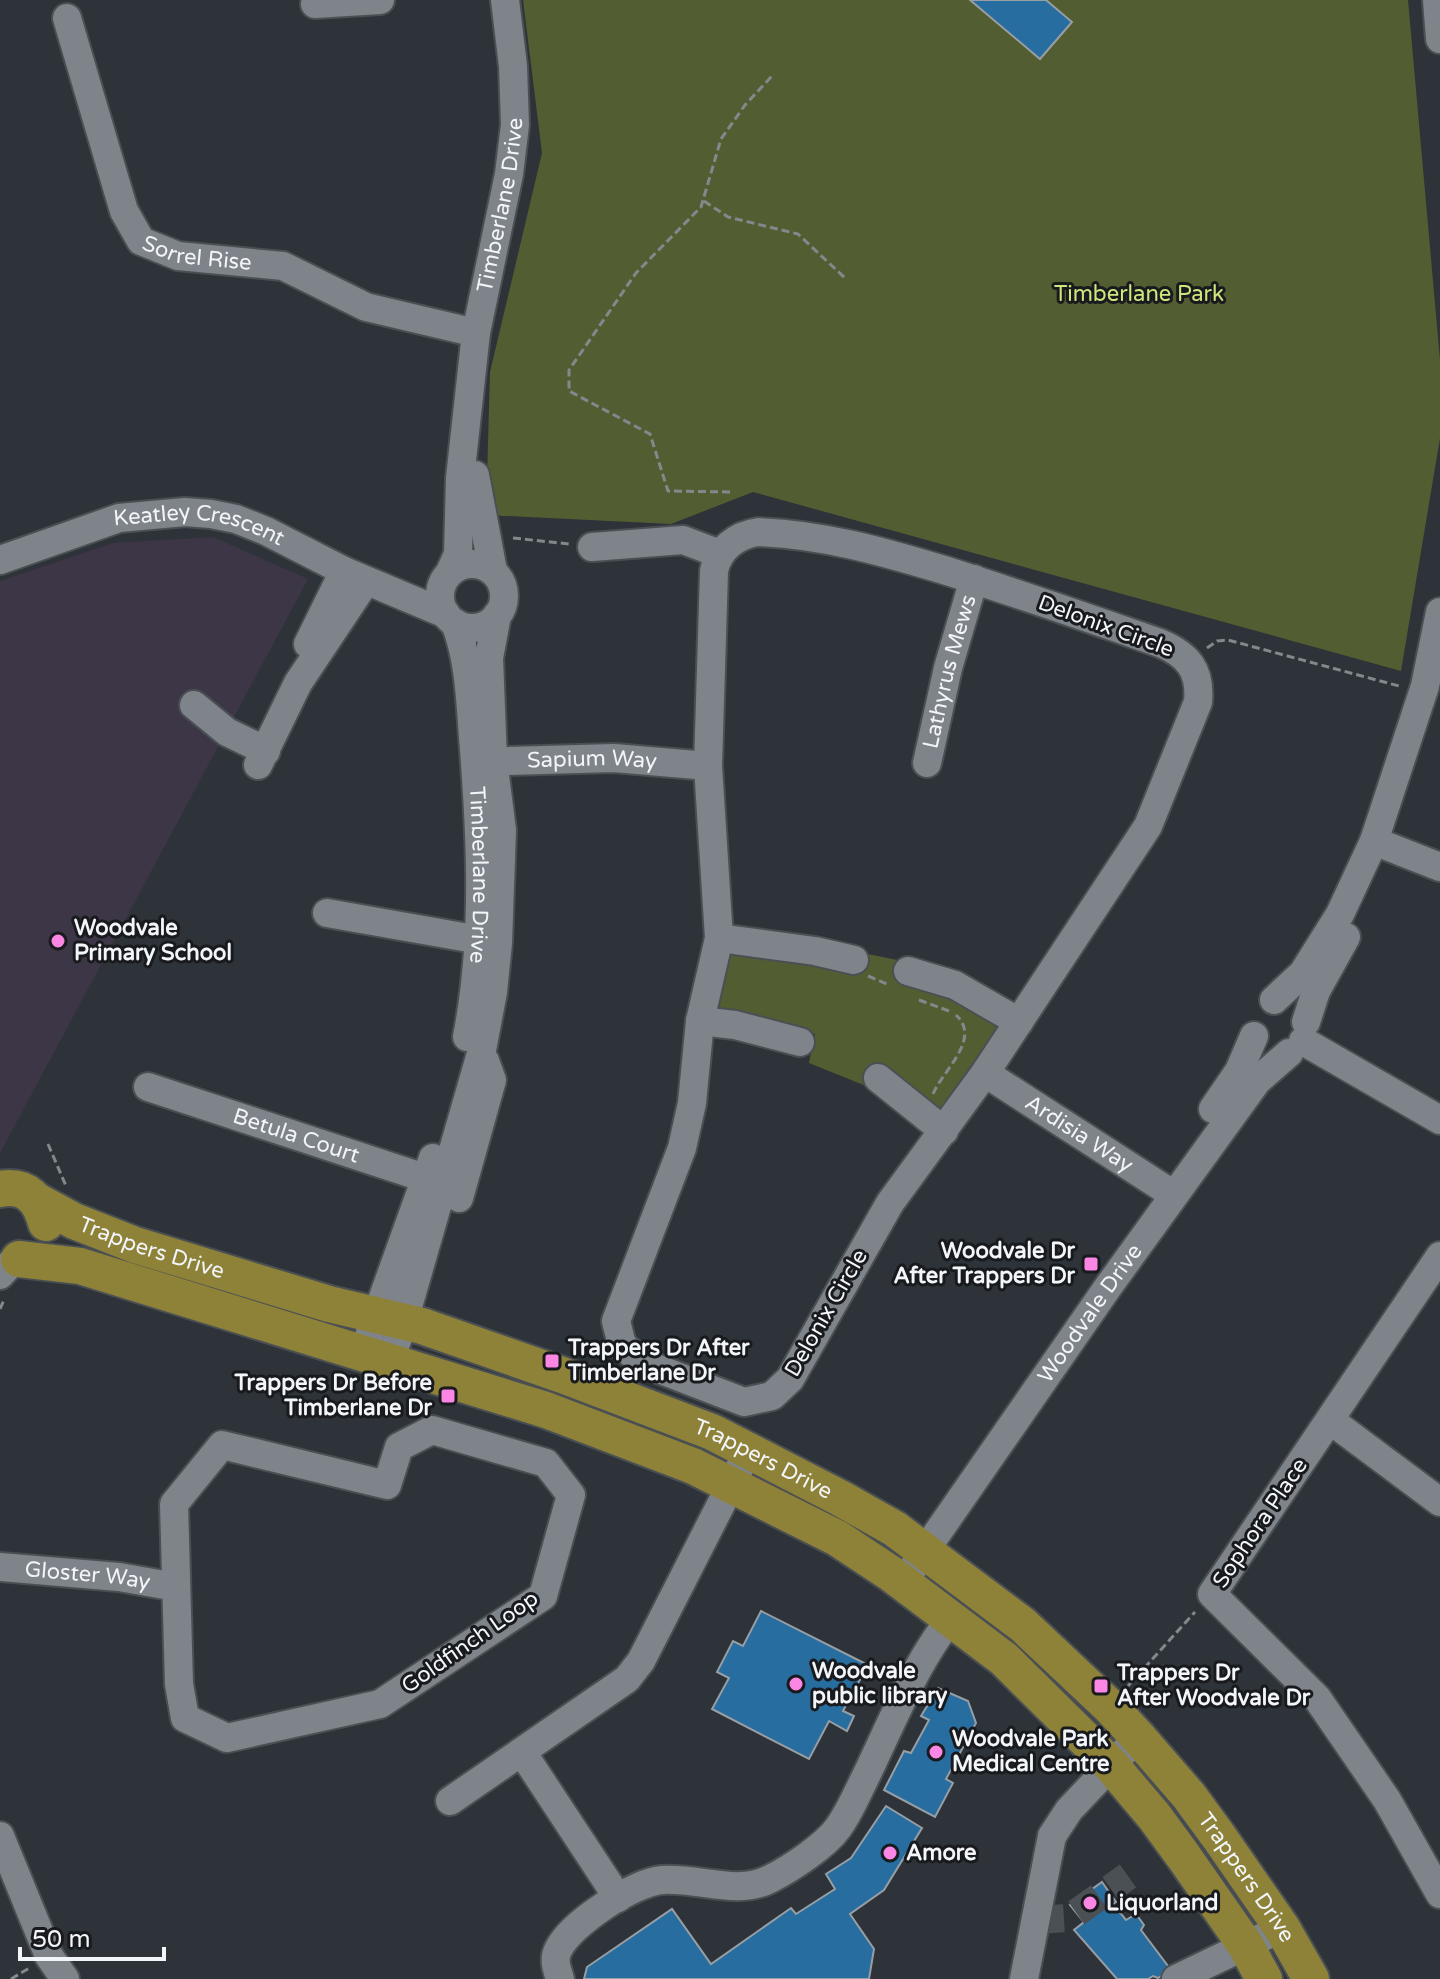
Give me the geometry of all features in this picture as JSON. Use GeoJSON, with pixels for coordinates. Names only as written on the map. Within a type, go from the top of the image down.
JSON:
{"type":"FeatureCollection","features":[{"type":"Feature","properties":{"kind":"main road","name":"Trappers Drive"},"geometry":{"type":"LineString","coordinates":[[0,1189],[20,1189],[55,1199],[74,1221],[135,1245],[329,1304],[422,1326],[562,1375],[712,1432],[895,1529],[1023,1625],[1110,1707],[1189,1796],[1301,1959]]}},
{"type":"Feature","properties":{"kind":"main road"},"geometry":{"type":"LineString","coordinates":[[9,1263],[32,1253],[44,1236],[55,1199]]}},
{"type":"Feature","properties":{"kind":"main road","name":"Trappers Drive"},"geometry":{"type":"LineString","coordinates":[[9,1263],[80,1266],[546,1410],[693,1466],[837,1538],[1004,1659],[1110,1764],[1154,1816],[1246,1946],[1264,1979]]}},
{"type":"Feature","properties":{"kind":"street"},"geometry":{"type":"LineString","coordinates":[[315,4],[380,0]]}},
{"type":"Feature","properties":{"kind":"street","name":"Timberlane Drive"},"geometry":{"type":"LineString","coordinates":[[447,577],[458,554],[460,478],[476,333],[507,189],[515,125],[513,66],[505,0]]}},
{"type":"Feature","properties":{"kind":"street"},"geometry":{"type":"LineString","coordinates":[[1437,0],[1440,39]]}},
{"type":"Feature","properties":{"kind":"street","name":"Sorrel Rise"},"geometry":{"type":"LineString","coordinates":[[67,18],[124,211],[141,241],[178,256],[283,266],[366,307],[476,333]]}},
{"type":"Feature","properties":{"kind":"street","name":"Timberlane Drive"},"geometry":{"type":"LineString","coordinates":[[469,411],[476,495],[493,571]]}},
{"type":"Feature","properties":{"kind":"street","name":"Keatley Crescent"},"geometry":{"type":"LineString","coordinates":[[0,560],[119,518],[185,512],[236,519],[450,618]]}},
{"type":"Feature","properties":{"kind":"street","name":"Delonix Circle"},"geometry":{"type":"LineString","coordinates":[[779,532],[872,548],[974,579],[1160,643],[1183,655],[1192,663],[1198,677],[1198,702],[1148,826],[985,1073],[936,1124],[790,1379],[772,1396],[744,1402],[643,1363],[622,1345],[616,1321],[682,1148],[692,1103],[700,1021],[719,938],[708,766],[715,562],[736,538],[747,533],[779,532]]}},
{"type":"Feature","properties":{"kind":"street"},"geometry":{"type":"LineString","coordinates":[[592,547],[683,540],[720,554]]}},
{"type":"Feature","properties":{"kind":"street"},"geometry":{"type":"LineString","coordinates":[[194,705],[262,758],[298,683],[367,581],[427,588],[467,564],[476,564],[493,571],[503,588],[504,597],[491,622],[473,628],[450,618],[440,598],[447,577]]}},
{"type":"Feature","properties":{"kind":"street","name":"Lathyrus Mews"},"geometry":{"type":"LineString","coordinates":[[927,763],[948,668],[974,579]]}},
{"type":"Feature","properties":{"kind":"street","name":"Woodvale Drive"},"geometry":{"type":"LineString","coordinates":[[1274,1000],[1303,973],[1382,844],[1437,643],[1440,612]]}},
{"type":"Feature","properties":{"kind":"street","name":"Timberlane Drive"},"geometry":{"type":"LineString","coordinates":[[377,1357],[482,1050],[493,992],[480,824],[489,658],[497,615]]}},
{"type":"Feature","properties":{"kind":"street","name":"Timberlane Drive"},"geometry":{"type":"LineString","coordinates":[[450,618],[464,645],[484,761],[502,830],[505,839],[517,851],[512,973],[493,992]]}},
{"type":"Feature","properties":{"kind":"street","name":"Woodvale Drive"},"geometry":{"type":"LineString","coordinates":[[896,1578],[1045,1358],[1168,1191],[1257,1081],[1299,1038],[1316,991],[1354,922],[1440,690]]}},
{"type":"Feature","properties":{"kind":"street","name":"Sapium Way"},"geometry":{"type":"LineString","coordinates":[[484,761],[614,758],[708,766]]}},
{"type":"Feature","properties":{"kind":"street","name":"Timberlane Drive"},"geometry":{"type":"LineString","coordinates":[[427,1242],[446,1123],[488,942],[502,830]]}},
{"type":"Feature","properties":{"kind":"street"},"geometry":{"type":"LineString","coordinates":[[1382,844],[1440,867]]}},
{"type":"Feature","properties":{"kind":"street"},"geometry":{"type":"LineString","coordinates":[[327,913],[488,942]]}},
{"type":"Feature","properties":{"kind":"street"},"geometry":{"type":"LineString","coordinates":[[719,938],[815,951],[858,967]]}},
{"type":"Feature","properties":{"kind":"street"},"geometry":{"type":"LineString","coordinates":[[905,986],[955,985],[1019,1022]]}},
{"type":"Feature","properties":{"kind":"street"},"geometry":{"type":"LineString","coordinates":[[1274,1000],[1291,1002],[1298,1007],[1299,1038],[1272,1053],[1264,1049],[1254,1036],[1254,1018],[1259,1010],[1274,1000]]}},
{"type":"Feature","properties":{"kind":"street"},"geometry":{"type":"LineString","coordinates":[[700,1021],[735,1025],[800,1042]]}},
{"type":"Feature","properties":{"kind":"street","name":"Woodvale Drive"},"geometry":{"type":"LineString","coordinates":[[1168,1191],[1239,1071],[1254,1036]]}},
{"type":"Feature","properties":{"kind":"street"},"geometry":{"type":"LineString","coordinates":[[1299,1038],[1440,1120]]}},
{"type":"Feature","properties":{"kind":"street","name":"Timberlane Drive"},"geometry":{"type":"LineString","coordinates":[[390,1320],[436,1225],[455,1210],[492,1080],[482,1050]]}},
{"type":"Feature","properties":{"kind":"street","name":"Ardisia Way"},"geometry":{"type":"LineString","coordinates":[[985,1073],[1168,1191]]}},
{"type":"Feature","properties":{"kind":"street"},"geometry":{"type":"LineString","coordinates":[[878,1078],[936,1124]]}},
{"type":"Feature","properties":{"kind":"street","name":"Betula Court"},"geometry":{"type":"LineString","coordinates":[[148,1087],[435,1181]]}},
{"type":"Feature","properties":{"kind":"street","name":"Sophora Place"},"geometry":{"type":"LineString","coordinates":[[1440,1256],[1212,1594],[1317,1698],[1387,1800],[1440,1894]]}},
{"type":"Feature","properties":{"kind":"street"},"geometry":{"type":"LineString","coordinates":[[1330,1420],[1440,1502]]}},
{"type":"Feature","properties":{"kind":"street","name":"Goldfinch Loop"},"geometry":{"type":"LineString","coordinates":[[432,1430],[546,1463],[571,1495],[543,1596],[380,1704],[227,1738],[185,1718],[179,1684],[176,1587],[174,1504],[222,1445],[387,1485],[399,1447],[432,1430]]}},
{"type":"Feature","properties":{"kind":"street"},"geometry":{"type":"LineString","coordinates":[[450,1801],[627,1679],[641,1661],[748,1450]]}},
{"type":"Feature","properties":{"kind":"street","name":"Gloster Way"},"geometry":{"type":"LineString","coordinates":[[0,1567],[119,1577],[176,1587]]}},
{"type":"Feature","properties":{"kind":"street"},"geometry":{"type":"LineString","coordinates":[[560,1979],[555,1966],[557,1952],[568,1935],[618,1898],[645,1883],[664,1880],[751,1886],[770,1879],[827,1841],[850,1809],[941,1630],[951,1619]]}},
{"type":"Feature","properties":{"kind":"street"},"geometry":{"type":"LineString","coordinates":[[1024,1979],[1052,1836],[1069,1810],[1138,1737]]}},
{"type":"Feature","properties":{"kind":"street"},"geometry":{"type":"LineString","coordinates":[[522,1752],[618,1898]]}},
{"type":"Feature","properties":{"kind":"street"},"geometry":{"type":"LineString","coordinates":[[0,1836],[49,1956],[65,1979]]}},
{"type":"Feature","properties":{"kind":"street"},"geometry":{"type":"LineString","coordinates":[[0,1886],[29,1974]]}},
{"type":"Feature","properties":{"kind":"street"},"geometry":{"type":"LineString","coordinates":[[1176,1979],[1246,1946],[1301,1959]]}},
{"type":"Feature","properties":{"kind":"path"},"geometry":{"type":"LineString","coordinates":[[701,207],[721,139],[745,105],[772,76]]}},
{"type":"Feature","properties":{"kind":"path"},"geometry":{"type":"LineString","coordinates":[[730,492],[668,491],[650,434],[569,391],[569,370],[636,273],[701,207],[704,200],[728,217],[798,234],[846,279]]}},
{"type":"Feature","properties":{"kind":"path"},"geometry":{"type":"LineString","coordinates":[[507,538],[592,547]]}},
{"type":"Feature","properties":{"kind":"path"},"geometry":{"type":"LineString","coordinates":[[1192,663],[1209,646],[1228,640],[1411,689]]}},
{"type":"Feature","properties":{"kind":"path"},"geometry":{"type":"LineString","coordinates":[[858,967],[905,986],[959,1017],[964,1025],[966,1038],[961,1051],[942,1075],[933,1093],[936,1124]]}},
{"type":"Feature","properties":{"kind":"path"},"geometry":{"type":"LineString","coordinates":[[48,1144],[55,1199]]}},
{"type":"Feature","properties":{"kind":"path"},"geometry":{"type":"LineString","coordinates":[[1110,1707],[1212,1594]]}},
{"type":"Feature","properties":{"kind":"shaded area","name":"Woodvale Primary School"},"geometry":{"type":"Polygon","coordinates":[[[213,537],[308,579],[0,1153],[0,581],[113,543],[213,537]]]}},
{"type":"Feature","properties":{"kind":"green space","name":"Timberlane Park"},"geometry":{"type":"Polygon","coordinates":[[[523,0],[1408,0],[1440,360],[1440,438],[1401,671],[753,492],[671,524],[486,515],[490,372],[542,153],[523,0]]]}},
{"type":"Feature","properties":{"kind":"green space"},"geometry":{"type":"Polygon","coordinates":[[[732,952],[863,953],[907,962],[999,1026],[999,1032],[944,1110],[937,1110],[879,1071],[866,1086],[809,1063],[815,1034],[714,1013],[725,956],[732,952]]]}},
{"type":"Feature","properties":{"kind":"building"},"geometry":{"type":"Polygon","coordinates":[[[970,0],[1046,0],[1072,22],[1040,59],[970,0]]]}},
{"type":"Feature","properties":{"kind":"building"},"geometry":{"type":"Polygon","coordinates":[[[761,1611],[868,1665],[843,1711],[854,1716],[847,1731],[829,1721],[809,1759],[712,1709],[729,1678],[717,1672],[733,1641],[743,1646],[761,1611]]]}},
{"type":"Feature","properties":{"kind":"building","name":"Woodvale Park Medical Centre"},"geometry":{"type":"Polygon","coordinates":[[[938,1688],[968,1701],[976,1723],[946,1779],[953,1783],[935,1817],[884,1790],[904,1751],[911,1753],[929,1720],[921,1716],[938,1688]]]}},
{"type":"Feature","properties":{"kind":"building"},"geometry":{"type":"Polygon","coordinates":[[[886,1806],[922,1828],[884,1890],[850,1914],[874,1949],[869,1979],[584,1979],[587,1967],[672,1909],[711,1964],[791,1908],[796,1914],[835,1889],[826,1874],[851,1858],[886,1806]]]}},
{"type":"Feature","properties":{"kind":"building"},"geometry":{"type":"Polygon","coordinates":[[[1102,1882],[1116,1902],[1113,1904],[1126,1920],[1136,1914],[1144,1925],[1141,1930],[1171,1970],[1158,1978],[1117,1979],[1074,1930],[1084,1922],[1070,1905],[1102,1882]]]}},
{"type":"Feature","properties":{"kind":"tunnel"},"geometry":{"type":"LineString","coordinates":[[1036,1920],[1069,1918],[1128,1876]]}},
{"type":"Feature","properties":{"kind":"place","name":"Woodvale Primary School"},"geometry":{"type":"Point","coordinates":[58,941]}},
{"type":"Feature","properties":{"kind":"place","name":"Woodvale Dr After Trappers Dr"},"geometry":{"type":"Point","coordinates":[1091,1264]}},
{"type":"Feature","properties":{"kind":"place","name":"Trappers Dr After Timberlane Dr"},"geometry":{"type":"Point","coordinates":[552,1361]}},
{"type":"Feature","properties":{"kind":"place","name":"Trappers Dr Before Timberlane Dr"},"geometry":{"type":"Point","coordinates":[448,1396]}},
{"type":"Feature","properties":{"kind":"place","name":"Woodvale public library"},"geometry":{"type":"Point","coordinates":[796,1684]}},
{"type":"Feature","properties":{"kind":"place","name":"Trappers Dr After Woodvale Dr"},"geometry":{"type":"Point","coordinates":[1101,1686]}},
{"type":"Feature","properties":{"kind":"place","name":"Woodvale Park Medical Centre"},"geometry":{"type":"Point","coordinates":[936,1752]}},
{"type":"Feature","properties":{"kind":"place","name":"Amore"},"geometry":{"type":"Point","coordinates":[890,1853]}},
{"type":"Feature","properties":{"kind":"place","name":"Liquorland"},"geometry":{"type":"Point","coordinates":[1090,1903]}}]}
